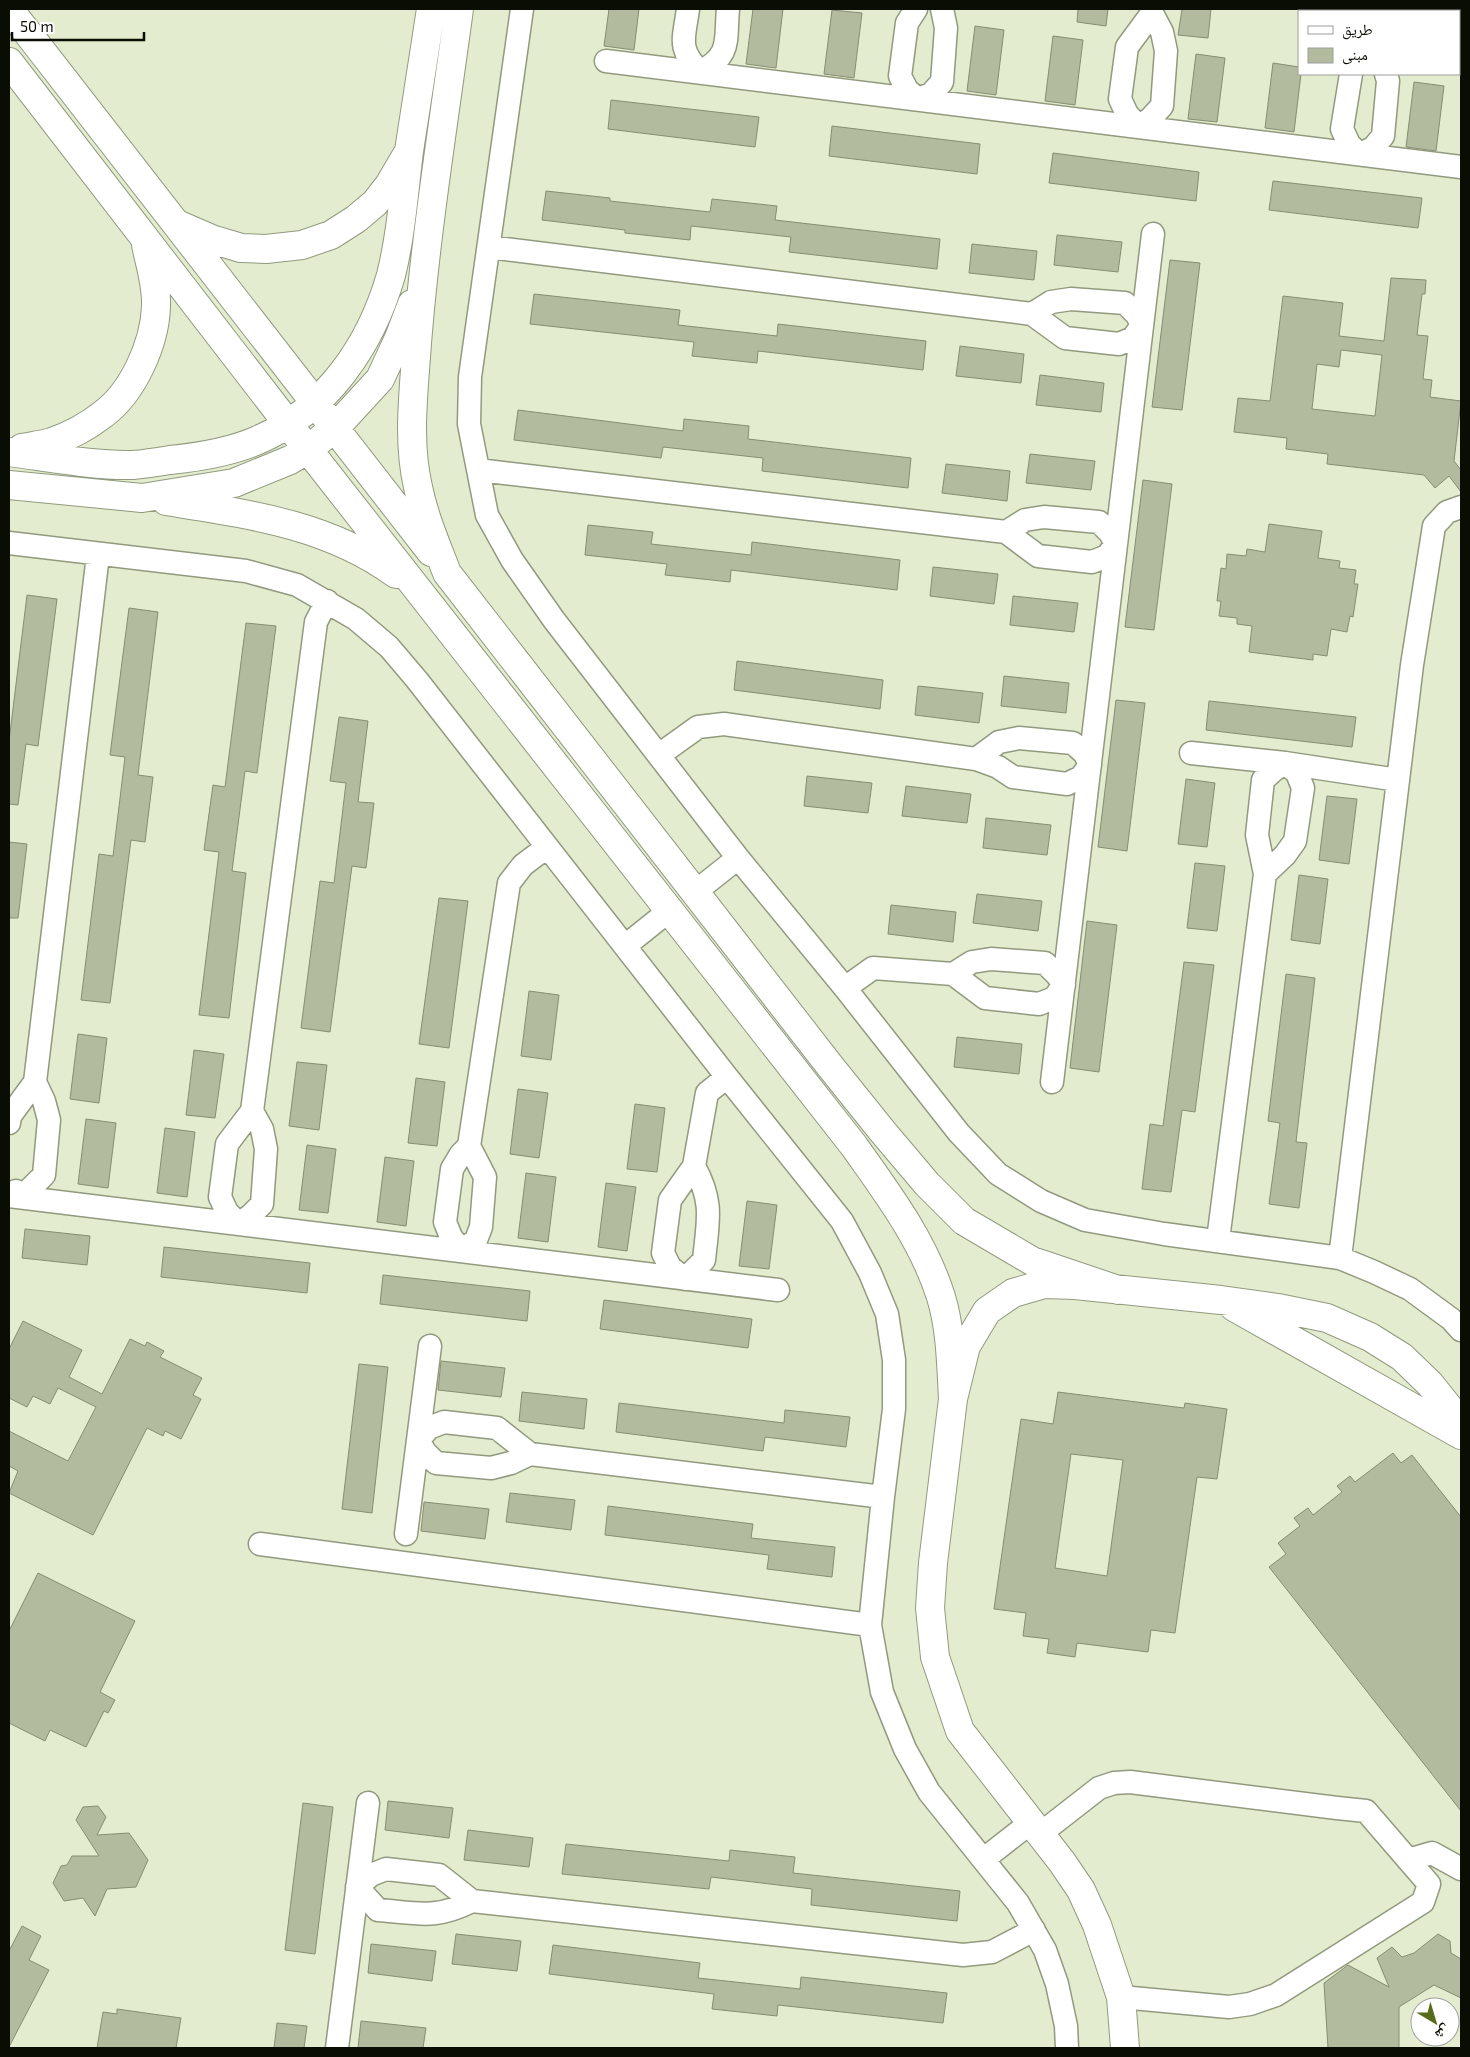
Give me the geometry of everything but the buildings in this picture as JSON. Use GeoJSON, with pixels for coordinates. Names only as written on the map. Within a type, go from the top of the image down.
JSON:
{"type":"FeatureCollection","features":[{"type":"Feature","properties":{"kind":"main road"},"geometry":{"type":"LineString","coordinates":[[9,9],[830,1066],[882,1132],[927,1184],[964,1221],[1032,1261],[1118,1290]]}},
{"type":"Feature","properties":{"kind":"main road"},"geometry":{"type":"LineString","coordinates":[[9,451],[71,460],[132,465],[220,452],[258,440],[288,424],[315,404],[340,379],[373,324],[391,274],[400,221],[408,151],[431,9]]}},
{"type":"Feature","properties":{"kind":"main road"},"geometry":{"type":"LineString","coordinates":[[447,573],[428,526],[417,485],[413,447],[413,412],[423,276],[459,9]]}},
{"type":"Feature","properties":{"kind":"main road"},"geometry":{"type":"LineString","coordinates":[[9,62],[308,450],[854,1146],[905,1218],[928,1261],[941,1298],[948,1334],[953,1399]]}},
{"type":"Feature","properties":{"kind":"main road"},"geometry":{"type":"LineString","coordinates":[[58,127],[84,106]]}},
{"type":"Feature","properties":{"kind":"main road"},"geometry":{"type":"LineString","coordinates":[[175,223],[214,240],[242,248],[266,249],[302,245],[331,235],[356,219],[374,203],[389,184],[408,151]]}},
{"type":"Feature","properties":{"kind":"main road"},"geometry":{"type":"LineString","coordinates":[[9,451],[50,443],[74,432],[103,415],[118,400],[133,380],[145,356],[153,329],[156,305],[145,239]]}},
{"type":"Feature","properties":{"kind":"main road"},"geometry":{"type":"LineString","coordinates":[[142,498],[234,483],[290,460],[308,450],[334,428],[380,380],[399,338],[423,276]]}},
{"type":"Feature","properties":{"kind":"main road"},"geometry":{"type":"LineString","coordinates":[[9,485],[142,498],[241,513],[297,526],[344,542],[376,560],[420,591]]}},
{"type":"Feature","properties":{"kind":"main road"},"geometry":{"type":"LineString","coordinates":[[536,740],[562,720]]}},
{"type":"Feature","properties":{"kind":"main road"},"geometry":{"type":"LineString","coordinates":[[806,1085],[830,1066]]}},
{"type":"Feature","properties":{"kind":"main road"},"geometry":{"type":"LineString","coordinates":[[1125,2048],[1122,1997],[1097,1925],[1081,1890],[960,1732],[935,1656],[930,1608],[932,1563],[953,1399],[966,1346],[988,1311],[1012,1293],[1044,1284],[1221,1300],[1278,1308],[1327,1318],[1370,1337],[1402,1357],[1430,1384],[1461,1423]]}},
{"type":"Feature","properties":{"kind":"main road"},"geometry":{"type":"LineString","coordinates":[[1221,1300],[1461,1435]]}},
{"type":"Feature","properties":{"kind":"street"},"geometry":{"type":"LineString","coordinates":[[522,9],[470,377],[469,424],[487,515],[512,560],[554,620],[738,858],[845,988],[959,1133],[998,1174],[1041,1201],[1085,1220],[1164,1234],[1340,1258],[1410,1289],[1452,1319],[1461,1330]]}},
{"type":"Feature","properties":{"kind":"street"},"geometry":{"type":"LineString","coordinates":[[688,9],[683,46],[690,61],[700,72]]}},
{"type":"Feature","properties":{"kind":"street"},"geometry":{"type":"LineString","coordinates":[[700,72],[714,65],[724,53],[728,9]]}},
{"type":"Feature","properties":{"kind":"street"},"geometry":{"type":"LineString","coordinates":[[916,9],[907,23],[900,76],[907,90],[918,99]]}},
{"type":"Feature","properties":{"kind":"street"},"geometry":{"type":"LineString","coordinates":[[918,99],[931,94],[942,82],[946,28],[942,9]]}},
{"type":"Feature","properties":{"kind":"street"},"geometry":{"type":"LineString","coordinates":[[1152,11],[1162,32],[1166,51],[1162,106],[1139,127],[1127,114],[1120,99],[1127,46],[1152,11]]}},
{"type":"Feature","properties":{"kind":"street"},"geometry":{"type":"LineString","coordinates":[[606,61],[1461,167]]}},
{"type":"Feature","properties":{"kind":"street"},"geometry":{"type":"LineString","coordinates":[[1350,75],[1342,129],[1349,144],[1359,154]]}},
{"type":"Feature","properties":{"kind":"street"},"geometry":{"type":"LineString","coordinates":[[1359,154],[1373,148],[1383,136],[1388,81],[1386,75]]}},
{"type":"Feature","properties":{"kind":"street"},"geometry":{"type":"LineString","coordinates":[[1052,1082],[1153,234]]}},
{"type":"Feature","properties":{"kind":"street"},"geometry":{"type":"LineString","coordinates":[[489,247],[1032,314],[1065,338],[1119,344],[1133,338],[1142,325]]}},
{"type":"Feature","properties":{"kind":"street"},"geometry":{"type":"LineString","coordinates":[[1032,314],[1051,302],[1071,299],[1125,304],[1137,315],[1142,325]]}},
{"type":"Feature","properties":{"kind":"street"},"geometry":{"type":"LineString","coordinates":[[478,470],[1006,532],[1038,556],[1092,562],[1107,556],[1116,544]]}},
{"type":"Feature","properties":{"kind":"street"},"geometry":{"type":"LineString","coordinates":[[1340,1258],[1412,665],[1434,526],[1447,512],[1461,507]]}},
{"type":"Feature","properties":{"kind":"street"},"geometry":{"type":"LineString","coordinates":[[1006,532],[1025,520],[1044,517],[1098,522],[1110,533],[1116,544]]}},
{"type":"Feature","properties":{"kind":"street"},"geometry":{"type":"LineString","coordinates":[[9,543],[246,571],[297,585],[356,618],[389,647],[842,1221],[870,1273],[887,1314],[894,1360],[894,1409],[870,1625],[882,1692],[905,1749],[929,1792],[1018,1903],[1045,1950],[1057,1984],[1066,2026],[1067,2048]]}},
{"type":"Feature","properties":{"kind":"street"},"geometry":{"type":"LineString","coordinates":[[9,1123],[10,1116],[35,1082],[98,555]]}},
{"type":"Feature","properties":{"kind":"street"},"geometry":{"type":"LineString","coordinates":[[239,1224],[227,1212],[220,1197],[227,1144],[252,1111],[316,622],[327,601]]}},
{"type":"Feature","properties":{"kind":"street"},"geometry":{"type":"LineString","coordinates":[[659,754],[698,727],[724,724],[976,759],[998,767],[1013,777],[1067,784],[1081,777],[1090,765]]}},
{"type":"Feature","properties":{"kind":"street"},"geometry":{"type":"LineString","coordinates":[[976,759],[1000,742],[1019,738],[1073,743],[1085,754],[1090,765]]}},
{"type":"Feature","properties":{"kind":"street"},"geometry":{"type":"LineString","coordinates":[[1191,753],[1285,763],[1398,780]]}},
{"type":"Feature","properties":{"kind":"street"},"geometry":{"type":"LineString","coordinates":[[1264,874],[1285,856],[1295,841],[1303,788],[1298,773],[1285,763]]}},
{"type":"Feature","properties":{"kind":"street"},"geometry":{"type":"LineString","coordinates":[[1218,1240],[1264,874],[1256,835],[1262,780],[1285,763]]}},
{"type":"Feature","properties":{"kind":"street"},"geometry":{"type":"LineString","coordinates":[[462,1251],[476,1240],[481,1226],[485,1177],[469,1146],[509,882],[524,865],[548,847]]}},
{"type":"Feature","properties":{"kind":"street"},"geometry":{"type":"LineString","coordinates":[[695,892],[738,858]]}},
{"type":"Feature","properties":{"kind":"street"},"geometry":{"type":"LineString","coordinates":[[625,946],[670,910]]}},
{"type":"Feature","properties":{"kind":"street"},"geometry":{"type":"LineString","coordinates":[[953,974],[972,962],[991,959],[1046,964],[1057,975],[1064,986]]}},
{"type":"Feature","properties":{"kind":"street"},"geometry":{"type":"LineString","coordinates":[[845,988],[873,968],[953,974],[986,998],[1039,1004],[1054,998],[1064,986]]}},
{"type":"Feature","properties":{"kind":"street"},"geometry":{"type":"LineString","coordinates":[[684,1279],[670,1268],[663,1253],[670,1200],[694,1166],[707,1093],[727,1077]]}},
{"type":"Feature","properties":{"kind":"street"},"geometry":{"type":"LineString","coordinates":[[13,1191],[44,1175],[49,1120],[44,1101],[35,1082]]}},
{"type":"Feature","properties":{"kind":"street"},"geometry":{"type":"LineString","coordinates":[[239,1224],[262,1204],[266,1149],[262,1129],[252,1111]]}},
{"type":"Feature","properties":{"kind":"street"},"geometry":{"type":"LineString","coordinates":[[462,1251],[451,1237],[445,1222],[452,1169],[461,1154],[469,1146]]}},
{"type":"Feature","properties":{"kind":"street"},"geometry":{"type":"LineString","coordinates":[[684,1279],[704,1260],[709,1205],[706,1192],[694,1166]]}},
{"type":"Feature","properties":{"kind":"street"},"geometry":{"type":"LineString","coordinates":[[13,1191],[239,1224],[778,1290]]}},
{"type":"Feature","properties":{"kind":"street"},"geometry":{"type":"LineString","coordinates":[[406,1534],[430,1346]]}},
{"type":"Feature","properties":{"kind":"street"},"geometry":{"type":"LineString","coordinates":[[418,1440],[429,1428],[444,1422],[497,1428],[530,1454],[883,1496]]}},
{"type":"Feature","properties":{"kind":"street"},"geometry":{"type":"LineString","coordinates":[[418,1440],[425,1452],[436,1463],[491,1468],[511,1464],[530,1454]]}},
{"type":"Feature","properties":{"kind":"street"},"geometry":{"type":"LineString","coordinates":[[260,1544],[870,1625]]}},
{"type":"Feature","properties":{"kind":"street"},"geometry":{"type":"LineString","coordinates":[[984,1859],[1099,1788],[1114,1783],[1130,1782],[1366,1811],[1428,1884],[1423,1902],[1276,1995],[1250,2004],[1228,2007],[1122,1997]]}},
{"type":"Feature","properties":{"kind":"street"},"geometry":{"type":"LineString","coordinates":[[337,2048],[368,1803]]}},
{"type":"Feature","properties":{"kind":"street"},"geometry":{"type":"LineString","coordinates":[[1408,1860],[1432,1853],[1461,1868]]}},
{"type":"Feature","properties":{"kind":"street"},"geometry":{"type":"LineString","coordinates":[[357,1887],[371,1875],[386,1868],[439,1875],[472,1900],[963,1955],[992,1952],[1034,1930]]}},
{"type":"Feature","properties":{"kind":"street"},"geometry":{"type":"LineString","coordinates":[[357,1887],[378,1910],[433,1915],[453,1910],[472,1900]]}}]}
